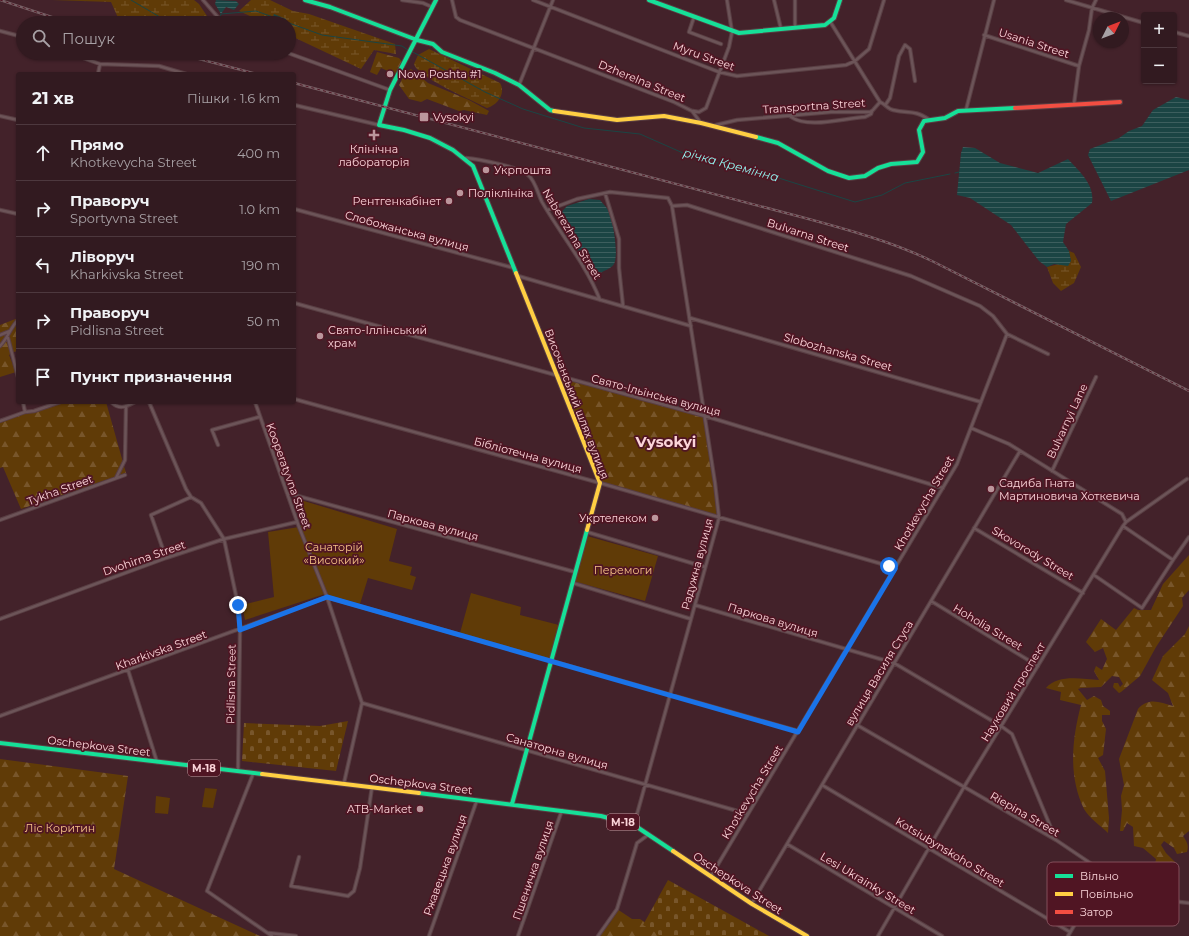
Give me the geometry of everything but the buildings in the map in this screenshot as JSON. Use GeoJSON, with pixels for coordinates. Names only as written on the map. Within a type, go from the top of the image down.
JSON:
{"type":"FeatureCollection","features":[{"type":"Feature","properties":{"kind":"main road"},"geometry":{"type":"LineString","coordinates":[[305,0],[417,40],[433,44],[442,52],[495,73],[519,85],[550,110],[564,113],[592,115],[617,120],[664,116],[701,122],[778,143],[828,171],[849,178],[865,176],[878,168],[891,164],[917,162],[922,156],[920,127],[924,121],[945,118],[958,111],[1120,102]]}},
{"type":"Feature","properties":{"kind":"main road"},"geometry":{"type":"LineString","coordinates":[[436,0],[413,48],[390,90],[379,125],[424,136],[448,146],[466,158]]}},
{"type":"Feature","properties":{"kind":"main road"},"geometry":{"type":"LineString","coordinates":[[649,0],[732,32],[825,26],[831,23],[835,17],[840,0]]}},
{"type":"Feature","properties":{"kind":"main road","name":"Височанський шлях вулиця"},"geometry":{"type":"LineString","coordinates":[[466,158],[479,177],[600,483],[512,804]]}},
{"type":"Feature","properties":{"kind":"main road","name":"Oschepkova Street"},"geometry":{"type":"LineString","coordinates":[[0,743],[562,810],[601,816],[634,825],[752,904],[807,936]]}},
{"type":"Feature","properties":{"kind":"street"},"geometry":{"type":"LineString","coordinates":[[203,0],[216,16]]}},
{"type":"Feature","properties":{"kind":"street"},"geometry":{"type":"LineString","coordinates":[[402,0],[423,3],[433,7]]}},
{"type":"Feature","properties":{"kind":"street","name":"Dzherelna Street"},"geometry":{"type":"LineString","coordinates":[[452,0],[456,17],[460,20],[692,111],[701,122]]}},
{"type":"Feature","properties":{"kind":"street","name":"Myru Street"},"geometry":{"type":"LineString","coordinates":[[533,0],[719,72],[736,76],[846,66],[855,61],[869,49],[884,0]]}},
{"type":"Feature","properties":{"kind":"street"},"geometry":{"type":"LineString","coordinates":[[519,85],[535,49],[553,0]]}},
{"type":"Feature","properties":{"kind":"street"},"geometry":{"type":"LineString","coordinates":[[692,111],[699,112],[704,110],[729,47],[732,32],[728,0]]}},
{"type":"Feature","properties":{"kind":"street"},"geometry":{"type":"LineString","coordinates":[[774,0],[781,29]]}},
{"type":"Feature","properties":{"kind":"street"},"geometry":{"type":"LineString","coordinates":[[795,0],[795,28]]}},
{"type":"Feature","properties":{"kind":"street"},"geometry":{"type":"LineString","coordinates":[[966,110],[984,34],[994,0]]}},
{"type":"Feature","properties":{"kind":"street"},"geometry":{"type":"LineString","coordinates":[[1066,0],[1141,22]]}},
{"type":"Feature","properties":{"kind":"street"},"geometry":{"type":"LineString","coordinates":[[1074,104],[1079,66],[1089,30],[1092,8],[1096,0]]}},
{"type":"Feature","properties":{"kind":"street"},"geometry":{"type":"LineString","coordinates":[[694,17],[689,32],[721,44]]}},
{"type":"Feature","properties":{"kind":"street"},"geometry":{"type":"LineString","coordinates":[[831,23],[880,102]]}},
{"type":"Feature","properties":{"kind":"street"},"geometry":{"type":"LineString","coordinates":[[0,31],[16,35]]}},
{"type":"Feature","properties":{"kind":"street"},"geometry":{"type":"LineString","coordinates":[[1177,33],[1189,36]]}},
{"type":"Feature","properties":{"kind":"street","name":"Usania Street"},"geometry":{"type":"LineString","coordinates":[[984,34],[1079,66]]}},
{"type":"Feature","properties":{"kind":"street"},"geometry":{"type":"LineString","coordinates":[[886,104],[890,98],[899,56],[905,45],[910,49],[915,81]]}},
{"type":"Feature","properties":{"kind":"street"},"geometry":{"type":"LineString","coordinates":[[296,56],[390,90]]}},
{"type":"Feature","properties":{"kind":"street"},"geometry":{"type":"LineString","coordinates":[[89,60],[100,64],[160,66],[180,72]]}},
{"type":"Feature","properties":{"kind":"street"},"geometry":{"type":"LineString","coordinates":[[98,72],[100,64]]}},
{"type":"Feature","properties":{"kind":"street","name":"Transportna Street"},"geometry":{"type":"LineString","coordinates":[[714,126],[737,120],[791,117],[831,112],[872,111],[880,102],[886,104],[893,110],[913,112],[930,120]]}},
{"type":"Feature","properties":{"kind":"street"},"geometry":{"type":"LineString","coordinates":[[296,105],[379,125]]}},
{"type":"Feature","properties":{"kind":"street"},"geometry":{"type":"LineString","coordinates":[[791,117],[800,121],[812,123],[865,117],[872,111]]}},
{"type":"Feature","properties":{"kind":"street"},"geometry":{"type":"LineString","coordinates":[[0,116],[16,120]]}},
{"type":"Feature","properties":{"kind":"street","name":"Naberezhna Street"},"geometry":{"type":"LineString","coordinates":[[466,158],[476,158],[521,171],[530,177],[542,203],[548,210],[588,274],[600,300]]}},
{"type":"Feature","properties":{"kind":"street","name":"Bulvarna Street"},"geometry":{"type":"LineString","coordinates":[[548,210],[577,199],[610,192],[668,198],[672,206],[687,205],[911,276],[980,306],[993,316],[1006,334],[1048,354]]}},
{"type":"Feature","properties":{"kind":"street"},"geometry":{"type":"LineString","coordinates":[[605,193],[619,239],[619,268],[623,306]]}},
{"type":"Feature","properties":{"kind":"street","name":"Радужна вулиця"},"geometry":{"type":"LineString","coordinates":[[634,825],[719,518],[705,416],[672,206]]}},
{"type":"Feature","properties":{"kind":"street"},"geometry":{"type":"LineString","coordinates":[[0,210],[16,214]]}},
{"type":"Feature","properties":{"kind":"street","name":"Слобожанська вулиця"},"geometry":{"type":"LineString","coordinates":[[296,210],[516,269]]}},
{"type":"Feature","properties":{"kind":"street"},"geometry":{"type":"LineString","coordinates":[[518,276],[691,326]]}},
{"type":"Feature","properties":{"kind":"street","name":"Свято-Ільїнська вулиця"},"geometry":{"type":"LineString","coordinates":[[296,304],[558,377],[705,416],[943,488]]}},
{"type":"Feature","properties":{"kind":"street","name":"Slobozhanska Street"},"geometry":{"type":"LineString","coordinates":[[690,318],[981,402]]}},
{"type":"Feature","properties":{"kind":"street"},"geometry":{"type":"LineString","coordinates":[[0,346],[8,338],[10,331],[16,323]]}},
{"type":"Feature","properties":{"kind":"street"},"geometry":{"type":"LineString","coordinates":[[0,335],[10,331]]}},
{"type":"Feature","properties":{"kind":"street","name":"Khotkevycha Street"},"geometry":{"type":"LineString","coordinates":[[711,877],[957,464],[1006,334]]}},
{"type":"Feature","properties":{"kind":"street"},"geometry":{"type":"LineString","coordinates":[[8,338],[16,369]]}},
{"type":"Feature","properties":{"kind":"street","name":"Bulvarnyi Lane"},"geometry":{"type":"LineString","coordinates":[[1052,471],[1096,377]]}},
{"type":"Feature","properties":{"kind":"street","name":"Бібліотечна вулиця"},"geometry":{"type":"LineString","coordinates":[[296,400],[600,483],[889,566],[895,569]]}},
{"type":"Feature","properties":{"kind":"street"},"geometry":{"type":"LineString","coordinates":[[23,404],[25,412]]}},
{"type":"Feature","properties":{"kind":"street"},"geometry":{"type":"LineString","coordinates":[[0,421],[54,404]]}},
{"type":"Feature","properties":{"kind":"street"},"geometry":{"type":"LineString","coordinates":[[113,404],[116,407],[126,407],[131,404]]}},
{"type":"Feature","properties":{"kind":"street","name":"Pidlisna Street"},"geometry":{"type":"LineString","coordinates":[[150,404],[170,456],[191,498],[201,503],[224,540],[238,605],[240,630],[238,771]]}},
{"type":"Feature","properties":{"kind":"street","name":"Kooperatyvna Street"},"geometry":{"type":"LineString","coordinates":[[256,404],[286,493],[327,597],[362,704]]}},
{"type":"Feature","properties":{"kind":"street"},"geometry":{"type":"LineString","coordinates":[[115,479],[125,460],[126,407]]}},
{"type":"Feature","properties":{"kind":"street"},"geometry":{"type":"LineString","coordinates":[[218,445],[212,430],[259,416]]}},
{"type":"Feature","properties":{"kind":"street"},"geometry":{"type":"LineString","coordinates":[[971,428],[1009,444],[1122,514],[1126,522]]}},
{"type":"Feature","properties":{"kind":"street","name":"вулиця Василя Стуса"},"geometry":{"type":"LineString","coordinates":[[752,904],[1020,451]]}},
{"type":"Feature","properties":{"kind":"street","name":"Tykha Street"},"geometry":{"type":"LineString","coordinates":[[0,520],[125,475]]}},
{"type":"Feature","properties":{"kind":"street","name":"Науковий проспект"},"geometry":{"type":"LineString","coordinates":[[878,936],[964,787],[1123,526],[1126,522],[1187,479]]}},
{"type":"Feature","properties":{"kind":"street","name":"Паркова вулиця"},"geometry":{"type":"LineString","coordinates":[[286,493],[576,572]]}},
{"type":"Feature","properties":{"kind":"street"},"geometry":{"type":"LineString","coordinates":[[166,558],[151,515],[191,498]]}},
{"type":"Feature","properties":{"kind":"street","name":"Dvohirna Street"},"geometry":{"type":"LineString","coordinates":[[0,619],[166,558],[224,540],[297,522]]}},
{"type":"Feature","properties":{"kind":"street"},"geometry":{"type":"LineString","coordinates":[[1123,526],[1173,560]]}},
{"type":"Feature","properties":{"kind":"street","name":"Skovorody Street"},"geometry":{"type":"LineString","coordinates":[[974,528],[1083,593]]}},
{"type":"Feature","properties":{"kind":"street"},"geometry":{"type":"LineString","coordinates":[[587,532],[705,567]]}},
{"type":"Feature","properties":{"kind":"street"},"geometry":{"type":"LineString","coordinates":[[1094,574],[1142,608],[1189,537]]}},
{"type":"Feature","properties":{"kind":"street"},"geometry":{"type":"LineString","coordinates":[[573,583],[691,619]]}},
{"type":"Feature","properties":{"kind":"street"},"geometry":{"type":"LineString","coordinates":[[327,597],[798,732]]}},
{"type":"Feature","properties":{"kind":"street","name":"Kharkivska Street"},"geometry":{"type":"LineString","coordinates":[[0,716],[240,630],[327,597]]}},
{"type":"Feature","properties":{"kind":"street","name":"Hoholia Street"},"geometry":{"type":"LineString","coordinates":[[931,601],[1038,666]]}},
{"type":"Feature","properties":{"kind":"street","name":"Паркова вулиця"},"geometry":{"type":"LineString","coordinates":[[695,605],[894,663],[1001,726],[1012,734],[1056,840]]}},
{"type":"Feature","properties":{"kind":"street"},"geometry":{"type":"LineString","coordinates":[[128,670],[157,762]]}},
{"type":"Feature","properties":{"kind":"street"},"geometry":{"type":"LineString","coordinates":[[344,784],[362,704]]}},
{"type":"Feature","properties":{"kind":"street","name":"Санаторна вулиця"},"geometry":{"type":"LineString","coordinates":[[362,704],[748,814]]}},
{"type":"Feature","properties":{"kind":"street","name":"Riepina Street"},"geometry":{"type":"LineString","coordinates":[[857,725],[1056,840],[1089,862]]}},
{"type":"Feature","properties":{"kind":"street"},"geometry":{"type":"LineString","coordinates":[[253,773],[207,891],[272,936]]}},
{"type":"Feature","properties":{"kind":"street","name":"Kotsiubynskoho Street"},"geometry":{"type":"LineString","coordinates":[[822,785],[1047,919]]}},
{"type":"Feature","properties":{"kind":"street"},"geometry":{"type":"LineString","coordinates":[[299,857],[291,886],[348,896],[354,891],[360,868],[372,787]]}},
{"type":"Feature","properties":{"kind":"street","name":"Ржавецька вулиця"},"geometry":{"type":"LineString","coordinates":[[428,936],[477,800]]}},
{"type":"Feature","properties":{"kind":"street","name":"Пшеничка вулиця"},"geometry":{"type":"LineString","coordinates":[[518,936],[562,810]]}},
{"type":"Feature","properties":{"kind":"street"},"geometry":{"type":"LineString","coordinates":[[598,936],[617,909],[637,843],[649,834]]}},
{"type":"Feature","properties":{"kind":"street","name":"Lesi Ukrainky Street"},"geometry":{"type":"LineString","coordinates":[[787,844],[942,936]]}},
{"type":"Feature","properties":{"kind":"street","name":"Riepina Street"},"geometry":{"type":"LineString","coordinates":[[1179,902],[1189,903]]}},
{"type":"Feature","properties":{"kind":"street","name":"Kotsiubynskoho Street"},"geometry":{"type":"LineString","coordinates":[[1060,926],[1070,932]]}},
{"type":"Feature","properties":{"kind":"street"},"geometry":{"type":"LineString","coordinates":[[1068,936],[1074,926]]}},
{"type":"Feature","properties":{"kind":"street"},"geometry":{"type":"LineString","coordinates":[[267,932],[296,936]]}},
{"type":"Feature","properties":{"kind":"green space"},"geometry":{"type":"Polygon","coordinates":[[[52,0],[194,0],[199,4],[207,16],[117,16],[111,2],[52,0]]]}},
{"type":"Feature","properties":{"kind":"green space"},"geometry":{"type":"Polygon","coordinates":[[[251,0],[270,0],[293,11],[309,14],[395,44],[396,54],[374,50],[361,69],[296,38],[296,16],[250,16],[239,11],[251,0]]]}},
{"type":"Feature","properties":{"kind":"green space"},"geometry":{"type":"Polygon","coordinates":[[[429,49],[500,83],[502,91],[498,101],[487,108],[434,82],[417,69],[414,64],[418,55],[429,49]]]}},
{"type":"Feature","properties":{"kind":"green space"},"geometry":{"type":"Polygon","coordinates":[[[377,52],[399,58],[404,64],[397,75],[381,68],[377,75],[370,72],[377,52]]]}},
{"type":"Feature","properties":{"kind":"green space"},"geometry":{"type":"Polygon","coordinates":[[[411,69],[428,83],[469,100],[489,111],[487,115],[464,110],[459,111],[427,99],[421,102],[409,99],[399,85],[406,72],[411,69]]]}},
{"type":"Feature","properties":{"kind":"green space"},"geometry":{"type":"Polygon","coordinates":[[[1069,251],[1074,253],[1081,267],[1074,283],[1061,291],[1053,283],[1047,267],[1071,261],[1069,251]]]}},
{"type":"Feature","properties":{"kind":"green space"},"geometry":{"type":"Polygon","coordinates":[[[16,319],[16,351],[9,355],[16,372],[0,377],[0,325],[16,319]]]}},
{"type":"Feature","properties":{"kind":"green space"},"geometry":{"type":"Polygon","coordinates":[[[558,377],[705,416],[719,518],[600,483],[558,377]]]}},
{"type":"Feature","properties":{"kind":"green space"},"geometry":{"type":"Polygon","coordinates":[[[54,404],[107,404],[126,473],[21,509],[3,467],[0,468],[0,421],[54,404]]]}},
{"type":"Feature","properties":{"kind":"green space","name":"Санаторій «Високий»"},"geometry":{"type":"Polygon","coordinates":[[[294,498],[397,529],[389,561],[412,567],[410,575],[416,577],[412,590],[368,578],[360,604],[325,594],[245,620],[242,605],[274,597],[268,532],[303,525],[294,498]]]}},
{"type":"Feature","properties":{"kind":"green space","name":"Перемоги"},"geometry":{"type":"Polygon","coordinates":[[[587,536],[658,556],[645,601],[573,581],[587,536]]]}},
{"type":"Feature","properties":{"kind":"green space"},"geometry":{"type":"Polygon","coordinates":[[[1189,555],[1189,590],[1182,598],[1183,606],[1156,647],[1140,676],[1119,693],[1113,687],[1114,683],[1118,683],[1120,687],[1123,684],[1119,677],[1112,676],[1101,687],[1078,689],[1087,700],[1094,696],[1101,700],[1103,706],[1110,711],[1110,715],[1102,715],[1102,721],[1106,729],[1103,755],[1098,758],[1105,771],[1109,818],[1108,833],[1092,819],[1084,809],[1076,784],[1073,757],[1075,731],[1081,705],[1060,700],[1061,692],[1046,688],[1063,679],[1077,678],[1099,680],[1094,671],[1096,666],[1102,670],[1107,659],[1103,648],[1095,652],[1086,642],[1101,619],[1116,630],[1134,608],[1138,610],[1151,610],[1163,584],[1189,555]]]}},
{"type":"Feature","properties":{"kind":"green space"},"geometry":{"type":"Polygon","coordinates":[[[471,593],[521,607],[520,615],[559,625],[549,659],[460,633],[471,593]]]}},
{"type":"Feature","properties":{"kind":"green space"},"geometry":{"type":"Polygon","coordinates":[[[1189,626],[1189,831],[1183,836],[1188,850],[1187,852],[1177,854],[1174,848],[1164,841],[1161,845],[1166,853],[1175,862],[1155,862],[1156,859],[1143,848],[1134,846],[1133,827],[1127,823],[1123,831],[1120,831],[1122,810],[1121,796],[1124,785],[1119,759],[1138,709],[1142,705],[1150,702],[1159,702],[1173,706],[1168,693],[1152,680],[1163,656],[1185,634],[1189,626]]]}},
{"type":"Feature","properties":{"kind":"green space"},"geometry":{"type":"Polygon","coordinates":[[[348,721],[336,771],[242,761],[244,723],[320,726],[348,721]]]}},
{"type":"Feature","properties":{"kind":"green space","name":"Ліс Коритин"},"geometry":{"type":"Polygon","coordinates":[[[0,759],[128,776],[114,869],[260,936],[0,936],[0,759]]]}},
{"type":"Feature","properties":{"kind":"green space"},"geometry":{"type":"Polygon","coordinates":[[[205,788],[217,789],[213,808],[202,807],[205,788]]]}},
{"type":"Feature","properties":{"kind":"green space"},"geometry":{"type":"Polygon","coordinates":[[[156,796],[170,798],[168,814],[155,813],[156,796]]]}},
{"type":"Feature","properties":{"kind":"green space"},"geometry":{"type":"Polygon","coordinates":[[[668,880],[769,936],[661,936],[643,925],[668,880]]]}},
{"type":"Feature","properties":{"kind":"green space"},"geometry":{"type":"Polygon","coordinates":[[[617,909],[632,919],[640,919],[658,931],[661,936],[599,936],[610,923],[617,909]]]}},
{"type":"Feature","properties":{"kind":"water"},"geometry":{"type":"Polygon","coordinates":[[[216,0],[236,1],[239,4],[234,10],[226,7],[221,14],[215,4],[216,0]]]}},
{"type":"Feature","properties":{"kind":"water"},"geometry":{"type":"Polygon","coordinates":[[[1176,97],[1189,100],[1189,170],[1111,201],[1088,155],[1090,149],[1119,138],[1129,131],[1142,126],[1153,110],[1176,97]]]}},
{"type":"Feature","properties":{"kind":"water"},"geometry":{"type":"Polygon","coordinates":[[[963,147],[975,148],[1000,163],[1038,173],[1068,159],[1086,179],[1091,190],[1092,203],[1066,224],[1063,242],[1069,251],[1071,261],[1068,266],[1054,264],[1047,267],[1039,261],[1011,225],[970,198],[957,195],[961,153],[963,147]]]}},
{"type":"Feature","properties":{"kind":"water"},"geometry":{"type":"Polygon","coordinates":[[[589,199],[600,200],[607,209],[612,221],[615,237],[616,253],[614,264],[609,269],[598,274],[582,256],[557,217],[567,206],[589,199]]]}},
{"type":"Feature","properties":{"kind":"waterway","name":"річка Кремінна"},"geometry":{"type":"LineString","coordinates":[[131,0],[158,16]]}},
{"type":"Feature","properties":{"kind":"waterway","name":"річка Кремінна"},"geometry":{"type":"LineString","coordinates":[[220,16],[221,14],[256,11],[270,16]]}},
{"type":"Feature","properties":{"kind":"waterway","name":"річка Кремінна"},"geometry":{"type":"LineString","coordinates":[[296,26],[322,35],[402,46],[408,50]]}},
{"type":"Feature","properties":{"kind":"waterway","name":"річка Кремінна"},"geometry":{"type":"LineString","coordinates":[[411,51],[485,92],[523,109],[584,128],[640,134],[692,157],[769,175],[855,202],[882,195],[905,183],[950,174]]}},
{"type":"Feature","properties":{"kind":"waterway","name":"річка Кремінна"},"geometry":{"type":"LineString","coordinates":[[955,173],[959,172]]}},
{"type":"Feature","properties":{"kind":"railway"},"geometry":{"type":"LineString","coordinates":[[0,0],[49,16]]}},
{"type":"Feature","properties":{"kind":"railway"},"geometry":{"type":"LineString","coordinates":[[203,60],[249,72]]}},
{"type":"Feature","properties":{"kind":"railway"},"geometry":{"type":"LineString","coordinates":[[296,84],[805,218],[887,242],[934,262],[1189,391]]}},
{"type":"Feature","properties":{"kind":"traffic: fast"},"geometry":{"type":"LineString","coordinates":[[305,0],[330,7],[417,40],[433,44],[442,52],[495,73],[519,85],[550,110],[554,111]]}},
{"type":"Feature","properties":{"kind":"traffic: fast"},"geometry":{"type":"LineString","coordinates":[[436,0],[390,90],[379,125],[404,130],[430,138],[453,150],[473,166],[516,273]]}},
{"type":"Feature","properties":{"kind":"traffic: fast"},"geometry":{"type":"LineString","coordinates":[[649,0],[739,33],[825,25],[834,18],[840,0]]}},
{"type":"Feature","properties":{"kind":"traffic: fast"},"geometry":{"type":"LineString","coordinates":[[756,137],[778,143],[828,171],[849,178],[865,176],[878,168],[891,164],[917,162],[923,152],[919,130],[924,121],[945,118],[958,111],[1015,108]]}},
{"type":"Feature","properties":{"kind":"traffic: fast"},"geometry":{"type":"LineString","coordinates":[[512,804],[587,530]]}},
{"type":"Feature","properties":{"kind":"traffic: fast"},"geometry":{"type":"LineString","coordinates":[[0,743],[262,774]]}},
{"type":"Feature","properties":{"kind":"traffic: fast"},"geometry":{"type":"LineString","coordinates":[[419,793],[601,816],[634,825],[673,851]]}},
{"type":"Feature","properties":{"kind":"traffic: slow"},"geometry":{"type":"LineString","coordinates":[[554,111],[617,120],[664,116],[701,123],[756,137]]}},
{"type":"Feature","properties":{"kind":"traffic: slow"},"geometry":{"type":"LineString","coordinates":[[516,273],[600,483],[587,530]]}},
{"type":"Feature","properties":{"kind":"traffic: slow"},"geometry":{"type":"LineString","coordinates":[[262,774],[419,793]]}},
{"type":"Feature","properties":{"kind":"traffic: slow"},"geometry":{"type":"LineString","coordinates":[[673,851],[752,904],[807,936]]}},
{"type":"Feature","properties":{"kind":"traffic: jam"},"geometry":{"type":"LineString","coordinates":[[1015,108],[1120,102]]}},
{"type":"Feature","properties":{"kind":"place","name":"Nova Poshta #1"},"geometry":{"type":"Point","coordinates":[390,74]}},
{"type":"Feature","properties":{"kind":"place","name":"Vysokyi"},"geometry":{"type":"Point","coordinates":[424,117]}},
{"type":"Feature","properties":{"kind":"place","name":"Клінічна лабораторія"},"geometry":{"type":"Point","coordinates":[374,135]}},
{"type":"Feature","properties":{"kind":"place","name":"Укрпошта"},"geometry":{"type":"Point","coordinates":[486,170]}},
{"type":"Feature","properties":{"kind":"place","name":"Поліклініка"},"geometry":{"type":"Point","coordinates":[460,193]}},
{"type":"Feature","properties":{"kind":"place","name":"Рентгенкабінет"},"geometry":{"type":"Point","coordinates":[449,201]}},
{"type":"Feature","properties":{"kind":"place","name":"Свято-Іллінський храм"},"geometry":{"type":"Point","coordinates":[320,336]}},
{"type":"Feature","properties":{"kind":"place","name":"Садиба Гната Мартиновича Хоткевича"},"geometry":{"type":"Point","coordinates":[991,489]}},
{"type":"Feature","properties":{"kind":"place","name":"Укртелеком"},"geometry":{"type":"Point","coordinates":[655,518]}},
{"type":"Feature","properties":{"kind":"place","name":"ATB-Market"},"geometry":{"type":"Point","coordinates":[420,809]}},
{"type":"Feature","properties":{"kind":"district","name":"Vysokyi"},"geometry":{"type":"Point","coordinates":[666,442]}},
{"type":"Feature","properties":{"kind":"route"},"geometry":{"type":"LineString","coordinates":[[238,605],[240,630],[327,597],[798,732],[895,569],[889,566]]}}]}
